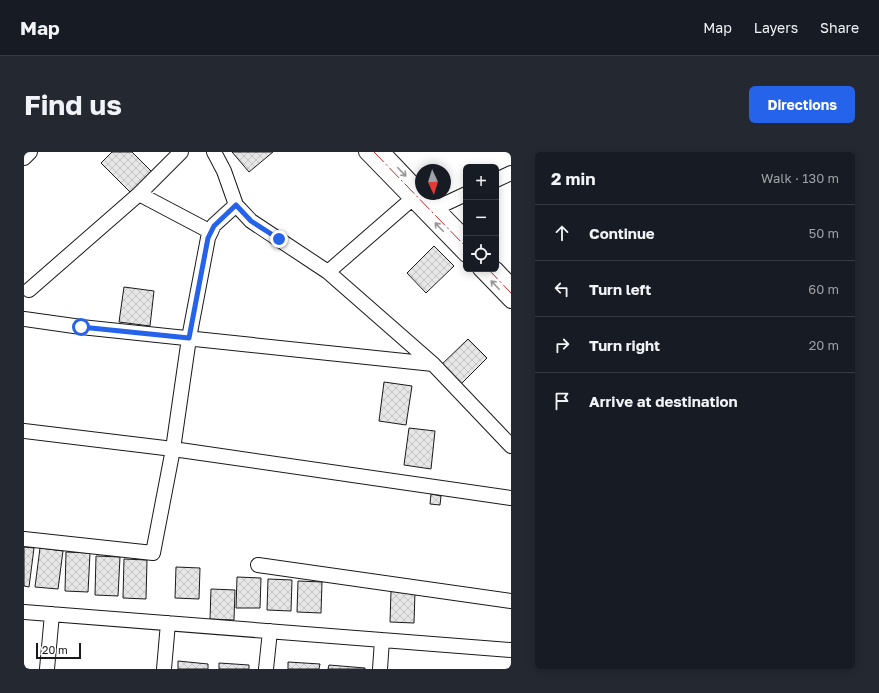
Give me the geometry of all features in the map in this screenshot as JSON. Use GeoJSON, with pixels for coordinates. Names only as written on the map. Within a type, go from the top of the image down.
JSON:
{"type":"FeatureCollection","features":[{"type":"Feature","properties":{"kind":"street"},"geometry":{"type":"LineString","coordinates":[[24,158],[30,152]]}},
{"type":"Feature","properties":{"kind":"street"},"geometry":{"type":"LineString","coordinates":[[26,290],[139,194],[181,152]]}},
{"type":"Feature","properties":{"kind":"street"},"geometry":{"type":"LineString","coordinates":[[214,152],[224,171],[236,205],[251,221],[328,272],[433,364],[510,444]]}},
{"type":"Feature","properties":{"kind":"street"},"geometry":{"type":"LineString","coordinates":[[366,152],[415,192]]}},
{"type":"Feature","properties":{"kind":"street"},"geometry":{"type":"LineString","coordinates":[[382,152],[415,190]]}},
{"type":"Feature","properties":{"kind":"street"},"geometry":{"type":"LineString","coordinates":[[499,179],[511,173]]}},
{"type":"Feature","properties":{"kind":"street"},"geometry":{"type":"LineString","coordinates":[[139,194],[211,232]]}},
{"type":"Feature","properties":{"kind":"street"},"geometry":{"type":"LineString","coordinates":[[436,208],[463,195]]}},
{"type":"Feature","properties":{"kind":"street"},"geometry":{"type":"LineString","coordinates":[[328,272],[415,198]]}},
{"type":"Feature","properties":{"kind":"street"},"geometry":{"type":"LineString","coordinates":[[423,200],[463,251]]}},
{"type":"Feature","properties":{"kind":"street"},"geometry":{"type":"LineString","coordinates":[[426,200],[436,208],[464,236]]}},
{"type":"Feature","properties":{"kind":"street"},"geometry":{"type":"LineString","coordinates":[[24,539],[152,553],[173,449],[189,338],[208,238],[214,226],[236,205]]}},
{"type":"Feature","properties":{"kind":"street"},"geometry":{"type":"LineString","coordinates":[[483,272],[511,301]]}},
{"type":"Feature","properties":{"kind":"street"},"geometry":{"type":"LineString","coordinates":[[499,272],[511,285]]}},
{"type":"Feature","properties":{"kind":"street"},"geometry":{"type":"LineString","coordinates":[[24,318],[81,327],[433,364]]}},
{"type":"Feature","properties":{"kind":"street"},"geometry":{"type":"LineString","coordinates":[[24,431],[173,449],[511,498]]}},
{"type":"Feature","properties":{"kind":"street"},"geometry":{"type":"LineString","coordinates":[[258,566],[511,601]]}},
{"type":"Feature","properties":{"kind":"street"},"geometry":{"type":"LineString","coordinates":[[24,612],[511,650]]}},
{"type":"Feature","properties":{"kind":"street"},"geometry":{"type":"LineString","coordinates":[[47,669],[52,614]]}},
{"type":"Feature","properties":{"kind":"street"},"geometry":{"type":"LineString","coordinates":[[164,669],[168,623]]}},
{"type":"Feature","properties":{"kind":"street"},"geometry":{"type":"LineString","coordinates":[[266,669],[270,631]]}},
{"type":"Feature","properties":{"kind":"street"},"geometry":{"type":"LineString","coordinates":[[380,669],[382,640]]}},
{"type":"Feature","properties":{"kind":"building"},"geometry":{"type":"Polygon","coordinates":[[[112,152],[132,152],[152,172],[131,193],[101,163],[112,152]]]}},
{"type":"Feature","properties":{"kind":"building"},"geometry":{"type":"Polygon","coordinates":[[[232,152],[273,152],[249,172],[232,152]]]}},
{"type":"Feature","properties":{"kind":"building"},"geometry":{"type":"Polygon","coordinates":[[[434,246],[454,266],[426,293],[407,273],[434,246]]]}},
{"type":"Feature","properties":{"kind":"building"},"geometry":{"type":"Polygon","coordinates":[[[124,287],[154,291],[150,326],[119,322],[124,287]]]}},
{"type":"Feature","properties":{"kind":"building"},"geometry":{"type":"Polygon","coordinates":[[[468,339],[487,358],[458,387],[439,367],[468,339]]]}},
{"type":"Feature","properties":{"kind":"building"},"geometry":{"type":"Polygon","coordinates":[[[384,382],[412,386],[406,425],[379,421],[384,382]]]}},
{"type":"Feature","properties":{"kind":"building"},"geometry":{"type":"Polygon","coordinates":[[[409,428],[435,431],[431,469],[404,465],[409,428]]]}},
{"type":"Feature","properties":{"kind":"building"},"geometry":{"type":"Polygon","coordinates":[[[431,494],[441,496],[440,505],[430,504],[431,494]]]}},
{"type":"Feature","properties":{"kind":"building"},"geometry":{"type":"Polygon","coordinates":[[[24,547],[34,548],[29,587],[24,586],[24,547]]]}},
{"type":"Feature","properties":{"kind":"building"},"geometry":{"type":"Polygon","coordinates":[[[40,548],[63,551],[58,589],[35,587],[40,548]]]}},
{"type":"Feature","properties":{"kind":"building"},"geometry":{"type":"Polygon","coordinates":[[[66,552],[90,553],[88,592],[65,591],[66,552]]]}},
{"type":"Feature","properties":{"kind":"building"},"geometry":{"type":"Polygon","coordinates":[[[96,556],[120,557],[118,596],[95,595],[96,556]]]}},
{"type":"Feature","properties":{"kind":"building"},"geometry":{"type":"Polygon","coordinates":[[[124,559],[147,560],[146,599],[123,598],[124,559]]]}},
{"type":"Feature","properties":{"kind":"building"},"geometry":{"type":"Polygon","coordinates":[[[176,567],[200,568],[199,599],[175,598],[176,567]]]}},
{"type":"Feature","properties":{"kind":"building"},"geometry":{"type":"Polygon","coordinates":[[[237,577],[261,578],[260,608],[236,608],[237,577]]]}},
{"type":"Feature","properties":{"kind":"building"},"geometry":{"type":"Polygon","coordinates":[[[268,579],[292,580],[291,611],[267,610],[268,579]]]}},
{"type":"Feature","properties":{"kind":"building"},"geometry":{"type":"Polygon","coordinates":[[[298,581],[322,582],[321,613],[297,612],[298,581]]]}},
{"type":"Feature","properties":{"kind":"building"},"geometry":{"type":"Polygon","coordinates":[[[211,589],[235,590],[234,620],[210,619],[211,589]]]}},
{"type":"Feature","properties":{"kind":"building"},"geometry":{"type":"Polygon","coordinates":[[[391,591],[415,592],[414,623],[390,622],[391,591]]]}},
{"type":"Feature","properties":{"kind":"building"},"geometry":{"type":"Polygon","coordinates":[[[178,661],[208,664],[208,669],[178,669],[178,661]]]}},
{"type":"Feature","properties":{"kind":"building"},"geometry":{"type":"Polygon","coordinates":[[[288,662],[320,664],[319,669],[288,669],[288,662]]]}},
{"type":"Feature","properties":{"kind":"building"},"geometry":{"type":"Polygon","coordinates":[[[219,663],[249,665],[249,669],[219,669],[219,663]]]}},
{"type":"Feature","properties":{"kind":"building"},"geometry":{"type":"Polygon","coordinates":[[[329,665],[365,668],[365,669],[328,669],[329,665]]]}},
{"type":"Feature","properties":{"kind":"power"},"geometry":{"type":"LineString","coordinates":[[374,152],[463,244]]}},
{"type":"Feature","properties":{"kind":"power"},"geometry":{"type":"LineString","coordinates":[[491,272],[511,293]]}},
{"type":"Feature","properties":{"kind":"route"},"geometry":{"type":"LineString","coordinates":[[81,327],[189,338],[208,238],[214,226],[236,205],[251,221],[279,239]]}}]}
